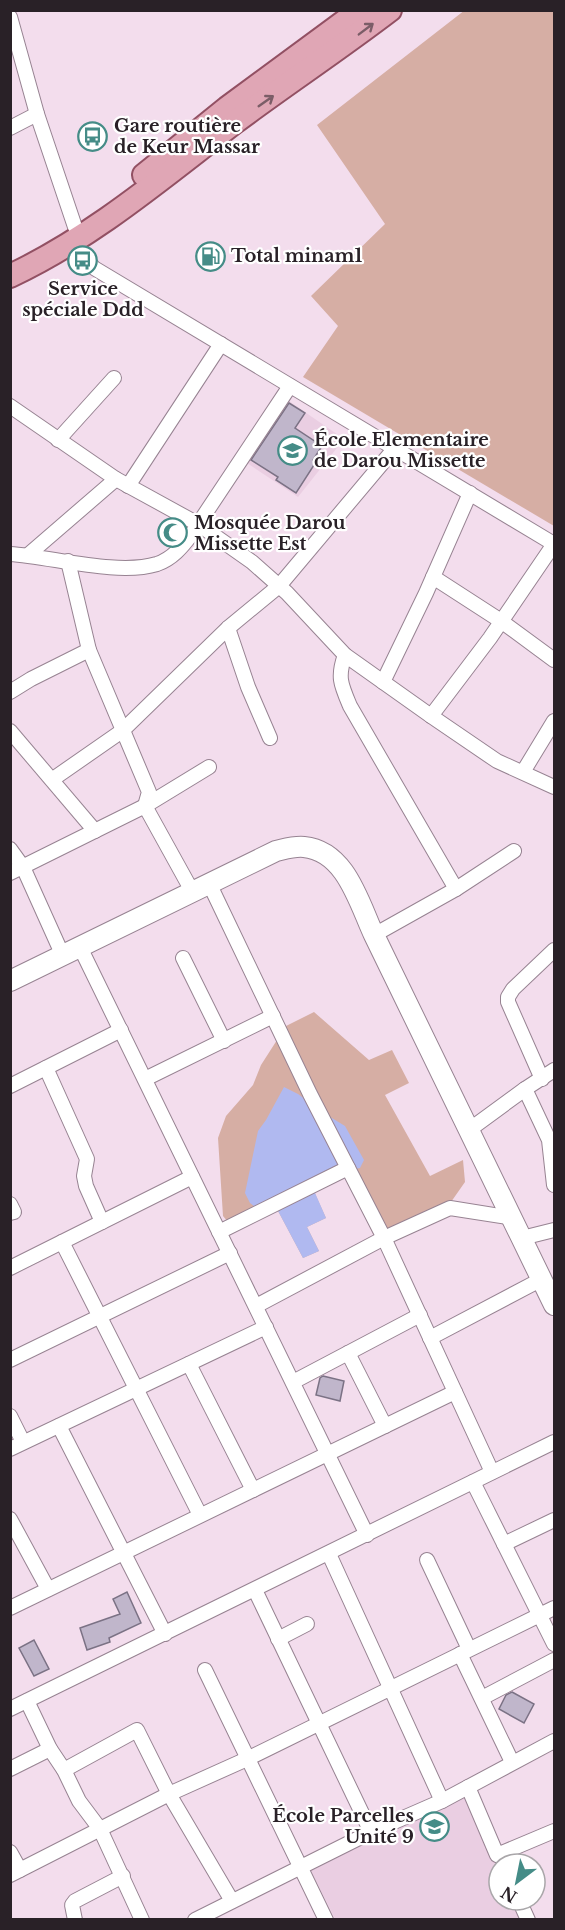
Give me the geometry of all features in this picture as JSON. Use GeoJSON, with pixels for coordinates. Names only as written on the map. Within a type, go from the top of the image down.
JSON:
{"type":"FeatureCollection","features":[{"type":"Feature","properties":{"kind":"main road"},"geometry":{"type":"LineString","coordinates":[[10,264],[74,235],[227,108],[360,10]]}},
{"type":"Feature","properties":{"kind":"main road"},"geometry":{"type":"LineString","coordinates":[[10,276],[177,169],[236,122],[390,10]]}},
{"type":"Feature","properties":{"kind":"street"},"geometry":{"type":"LineString","coordinates":[[10,17],[74,235],[94,268],[555,544],[431,716]]}},
{"type":"Feature","properties":{"kind":"street"},"geometry":{"type":"LineString","coordinates":[[10,128],[38,114]]}},
{"type":"Feature","properties":{"kind":"street"},"geometry":{"type":"LineString","coordinates":[[28,555],[122,483],[221,344]]}},
{"type":"Feature","properties":{"kind":"street"},"geometry":{"type":"LineString","coordinates":[[58,440],[114,378]]}},
{"type":"Feature","properties":{"kind":"street"},"geometry":{"type":"LineString","coordinates":[[10,554],[121,569],[158,564],[180,549],[290,386]]}},
{"type":"Feature","properties":{"kind":"street"},"geometry":{"type":"LineString","coordinates":[[10,406],[122,483],[198,524],[252,562],[279,586],[345,654],[431,716],[497,761],[555,787]]}},
{"type":"Feature","properties":{"kind":"street"},"geometry":{"type":"LineString","coordinates":[[53,779],[122,730],[228,627],[279,586],[395,448]]}},
{"type":"Feature","properties":{"kind":"street"},"geometry":{"type":"LineString","coordinates":[[383,681],[470,493]]}},
{"type":"Feature","properties":{"kind":"street"},"geometry":{"type":"LineString","coordinates":[[68,561],[89,650],[149,792],[144,806]]}},
{"type":"Feature","properties":{"kind":"street"},"geometry":{"type":"LineString","coordinates":[[433,577],[501,621],[555,660]]}},
{"type":"Feature","properties":{"kind":"street"},"geometry":{"type":"LineString","coordinates":[[228,627],[248,687],[270,738]]}},
{"type":"Feature","properties":{"kind":"street"},"geometry":{"type":"LineString","coordinates":[[10,692],[89,650]]}},
{"type":"Feature","properties":{"kind":"street"},"geometry":{"type":"LineString","coordinates":[[345,654],[339,669],[340,682],[350,706],[456,889]]}},
{"type":"Feature","properties":{"kind":"street"},"geometry":{"type":"LineString","coordinates":[[523,772],[555,721]]}},
{"type":"Feature","properties":{"kind":"street"},"geometry":{"type":"LineString","coordinates":[[10,731],[16,747],[53,779],[96,831]]}},
{"type":"Feature","properties":{"kind":"street"},"geometry":{"type":"LineString","coordinates":[[17,870],[144,806],[209,767]]}},
{"type":"Feature","properties":{"kind":"street"},"geometry":{"type":"LineString","coordinates":[[144,806],[201,887],[273,1016],[384,1238],[492,1472]]}},
{"type":"Feature","properties":{"kind":"street"},"geometry":{"type":"LineString","coordinates":[[10,981],[276,851],[298,847],[311,848],[342,868],[550,1291],[430,1338]]}},
{"type":"Feature","properties":{"kind":"street"},"geometry":{"type":"LineString","coordinates":[[10,849],[17,870],[72,951],[121,1030],[367,1534]]}},
{"type":"Feature","properties":{"kind":"street"},"geometry":{"type":"LineString","coordinates":[[374,935],[456,889],[514,851]]}},
{"type":"Feature","properties":{"kind":"street"},"geometry":{"type":"LineString","coordinates":[[542,1078],[508,1002],[508,997],[513,989],[555,950]]}},
{"type":"Feature","properties":{"kind":"street"},"geometry":{"type":"LineString","coordinates":[[183,958],[224,1041]]}},
{"type":"Feature","properties":{"kind":"street"},"geometry":{"type":"LineString","coordinates":[[145,1079],[273,1016]]}},
{"type":"Feature","properties":{"kind":"street"},"geometry":{"type":"LineString","coordinates":[[10,1086],[121,1030]]}},
{"type":"Feature","properties":{"kind":"street"},"geometry":{"type":"LineString","coordinates":[[46,1068],[87,1159],[84,1176],[86,1186],[102,1222]]}},
{"type":"Feature","properties":{"kind":"street"},"geometry":{"type":"LineString","coordinates":[[469,1130],[555,1070]]}},
{"type":"Feature","properties":{"kind":"street"},"geometry":{"type":"LineString","coordinates":[[525,1089],[549,1140],[555,1185]]}},
{"type":"Feature","properties":{"kind":"street"},"geometry":{"type":"LineString","coordinates":[[219,1232],[348,1168]]}},
{"type":"Feature","properties":{"kind":"street"},"geometry":{"type":"LineString","coordinates":[[10,1268],[192,1177]]}},
{"type":"Feature","properties":{"kind":"street"},"geometry":{"type":"LineString","coordinates":[[10,1204],[14,1212],[10,1214]]}},
{"type":"Feature","properties":{"kind":"street"},"geometry":{"type":"LineString","coordinates":[[256,1306],[384,1238],[450,1208],[513,1218]]}},
{"type":"Feature","properties":{"kind":"street"},"geometry":{"type":"LineString","coordinates":[[522,1238],[555,1230]]}},
{"type":"Feature","properties":{"kind":"street"},"geometry":{"type":"LineString","coordinates":[[62,1242],[201,1515]]}},
{"type":"Feature","properties":{"kind":"street"},"geometry":{"type":"LineString","coordinates":[[10,1360],[230,1253]]}},
{"type":"Feature","properties":{"kind":"street"},"geometry":{"type":"LineString","coordinates":[[293,1382],[420,1315]]}},
{"type":"Feature","properties":{"kind":"street"},"geometry":{"type":"LineString","coordinates":[[10,1416],[17,1445],[266,1327]]}},
{"type":"Feature","properties":{"kind":"street"},"geometry":{"type":"LineString","coordinates":[[348,1353],[385,1426]]}},
{"type":"Feature","properties":{"kind":"street"},"geometry":{"type":"LineString","coordinates":[[189,1364],[253,1490]]}},
{"type":"Feature","properties":{"kind":"street"},"geometry":{"type":"LineString","coordinates":[[10,1608],[455,1392]]}},
{"type":"Feature","properties":{"kind":"street"},"geometry":{"type":"LineString","coordinates":[[59,1425],[165,1635]]}},
{"type":"Feature","properties":{"kind":"street"},"geometry":{"type":"LineString","coordinates":[[10,1709],[165,1635],[492,1472],[554,1444]]}},
{"type":"Feature","properties":{"kind":"street"},"geometry":{"type":"LineString","coordinates":[[473,1482],[555,1644]]}},
{"type":"Feature","properties":{"kind":"street"},"geometry":{"type":"LineString","coordinates":[[10,1519],[48,1589]]}},
{"type":"Feature","properties":{"kind":"street"},"geometry":{"type":"LineString","coordinates":[[504,1544],[555,1520]]}},
{"type":"Feature","properties":{"kind":"street"},"geometry":{"type":"LineString","coordinates":[[329,1554],[442,1801]]}},
{"type":"Feature","properties":{"kind":"street"},"geometry":{"type":"LineString","coordinates":[[427,1560],[482,1698],[512,1762]]}},
{"type":"Feature","properties":{"kind":"street"},"geometry":{"type":"LineString","coordinates":[[255,1590],[371,1832]]}},
{"type":"Feature","properties":{"kind":"street"},"geometry":{"type":"LineString","coordinates":[[10,1852],[15,1872],[169,1794],[247,1759],[555,1608]]}},
{"type":"Feature","properties":{"kind":"street"},"geometry":{"type":"LineString","coordinates":[[278,1639],[307,1623]]}},
{"type":"Feature","properties":{"kind":"street"},"geometry":{"type":"LineString","coordinates":[[482,1698],[555,1660]]}},
{"type":"Feature","properties":{"kind":"street"},"geometry":{"type":"LineString","coordinates":[[205,1670],[326,1920]]}},
{"type":"Feature","properties":{"kind":"street"},"geometry":{"type":"LineString","coordinates":[[27,1701],[50,1749],[80,1801],[100,1829],[142,1920]]}},
{"type":"Feature","properties":{"kind":"street"},"geometry":{"type":"LineString","coordinates":[[64,1770],[137,1730],[169,1794],[232,1901]]}},
{"type":"Feature","properties":{"kind":"street"},"geometry":{"type":"LineString","coordinates":[[195,1920],[210,1917],[232,1901],[371,1832],[442,1801],[555,1741]]}},
{"type":"Feature","properties":{"kind":"street"},"geometry":{"type":"LineString","coordinates":[[10,1769],[50,1749]]}},
{"type":"Feature","properties":{"kind":"street"},"geometry":{"type":"LineString","coordinates":[[468,1787],[496,1852]]}},
{"type":"Feature","properties":{"kind":"street"},"geometry":{"type":"LineString","coordinates":[[514,1852],[555,1831]]}},
{"type":"Feature","properties":{"kind":"street"},"geometry":{"type":"LineString","coordinates":[[75,1920],[72,1905],[75,1901],[123,1876]]}},
{"type":"Feature","properties":{"kind":"shaded area"},"geometry":{"type":"Polygon","coordinates":[[[465,10],[554,11],[554,526],[303,377],[338,326],[311,296],[385,224],[317,125],[465,10]]]}},
{"type":"Feature","properties":{"kind":"shaded area","name":"École Elementaire de Darou Missette"},"geometry":{"type":"Polygon","coordinates":[[[286,399],[344,439],[298,497],[244,461],[286,399]]]}},
{"type":"Feature","properties":{"kind":"shaded area"},"geometry":{"type":"Polygon","coordinates":[[[314,1012],[369,1060],[392,1050],[409,1083],[385,1095],[430,1176],[463,1160],[465,1182],[451,1202],[374,1236],[344,1171],[312,1187],[326,1218],[307,1227],[319,1251],[303,1258],[277,1209],[233,1228],[223,1216],[218,1138],[226,1116],[253,1085],[261,1065],[286,1026],[314,1012]]]}},
{"type":"Feature","properties":{"kind":"shaded area","name":"École Parcelles Unité 9"},"geometry":{"type":"Polygon","coordinates":[[[464,1788],[496,1852],[487,1852],[487,1912],[525,1912],[528,1920],[335,1919],[308,1865],[464,1788]]]}},
{"type":"Feature","properties":{"kind":"water"},"geometry":{"type":"Polygon","coordinates":[[[284,1087],[345,1126],[364,1160],[360,1168],[344,1171],[312,1186],[326,1218],[307,1227],[319,1251],[303,1258],[277,1209],[264,1214],[250,1203],[245,1193],[258,1131],[284,1087]]]}},
{"type":"Feature","properties":{"kind":"building","name":"École Elementaire de Darou Missette"},"geometry":{"type":"Polygon","coordinates":[[[289,403],[305,413],[295,428],[322,446],[313,460],[316,462],[296,493],[276,480],[278,477],[251,460],[289,403]]]}},
{"type":"Feature","properties":{"kind":"building","name":"Mosquée Darou Missette Est"},"geometry":{"type":"Polygon","coordinates":[[[164,523],[184,529],[174,542],[160,537],[164,523]]]}},
{"type":"Feature","properties":{"kind":"building"},"geometry":{"type":"Polygon","coordinates":[[[323,1376],[344,1381],[340,1401],[316,1395],[320,1378],[323,1376]]]}},
{"type":"Feature","properties":{"kind":"building"},"geometry":{"type":"Polygon","coordinates":[[[127,1592],[141,1623],[109,1638],[110,1642],[87,1650],[80,1628],[120,1614],[113,1599],[127,1592]]]}},
{"type":"Feature","properties":{"kind":"building"},"geometry":{"type":"Polygon","coordinates":[[[34,1640],[49,1669],[34,1676],[19,1648],[34,1640]]]}},
{"type":"Feature","properties":{"kind":"building"},"geometry":{"type":"Polygon","coordinates":[[[512,1692],[534,1704],[524,1723],[499,1709],[506,1695],[512,1692]]]}},
{"type":"Feature","properties":{"kind":"place","name":"Gare routière de Keur Massar"},"geometry":{"type":"Point","coordinates":[93,136]}},
{"type":"Feature","properties":{"kind":"place","name":"Total minam1"},"geometry":{"type":"Point","coordinates":[210,256]}},
{"type":"Feature","properties":{"kind":"place","name":"Service spéciale Ddd"},"geometry":{"type":"Point","coordinates":[83,260]}},
{"type":"Feature","properties":{"kind":"place","name":"École Elementaire de Darou Missette"},"geometry":{"type":"Point","coordinates":[293,450]}},
{"type":"Feature","properties":{"kind":"place","name":"Mosquée Darou Missette Est"},"geometry":{"type":"Point","coordinates":[173,533]}},
{"type":"Feature","properties":{"kind":"place","name":"École Parcelles Unité 9"},"geometry":{"type":"Point","coordinates":[435,1826]}}]}
